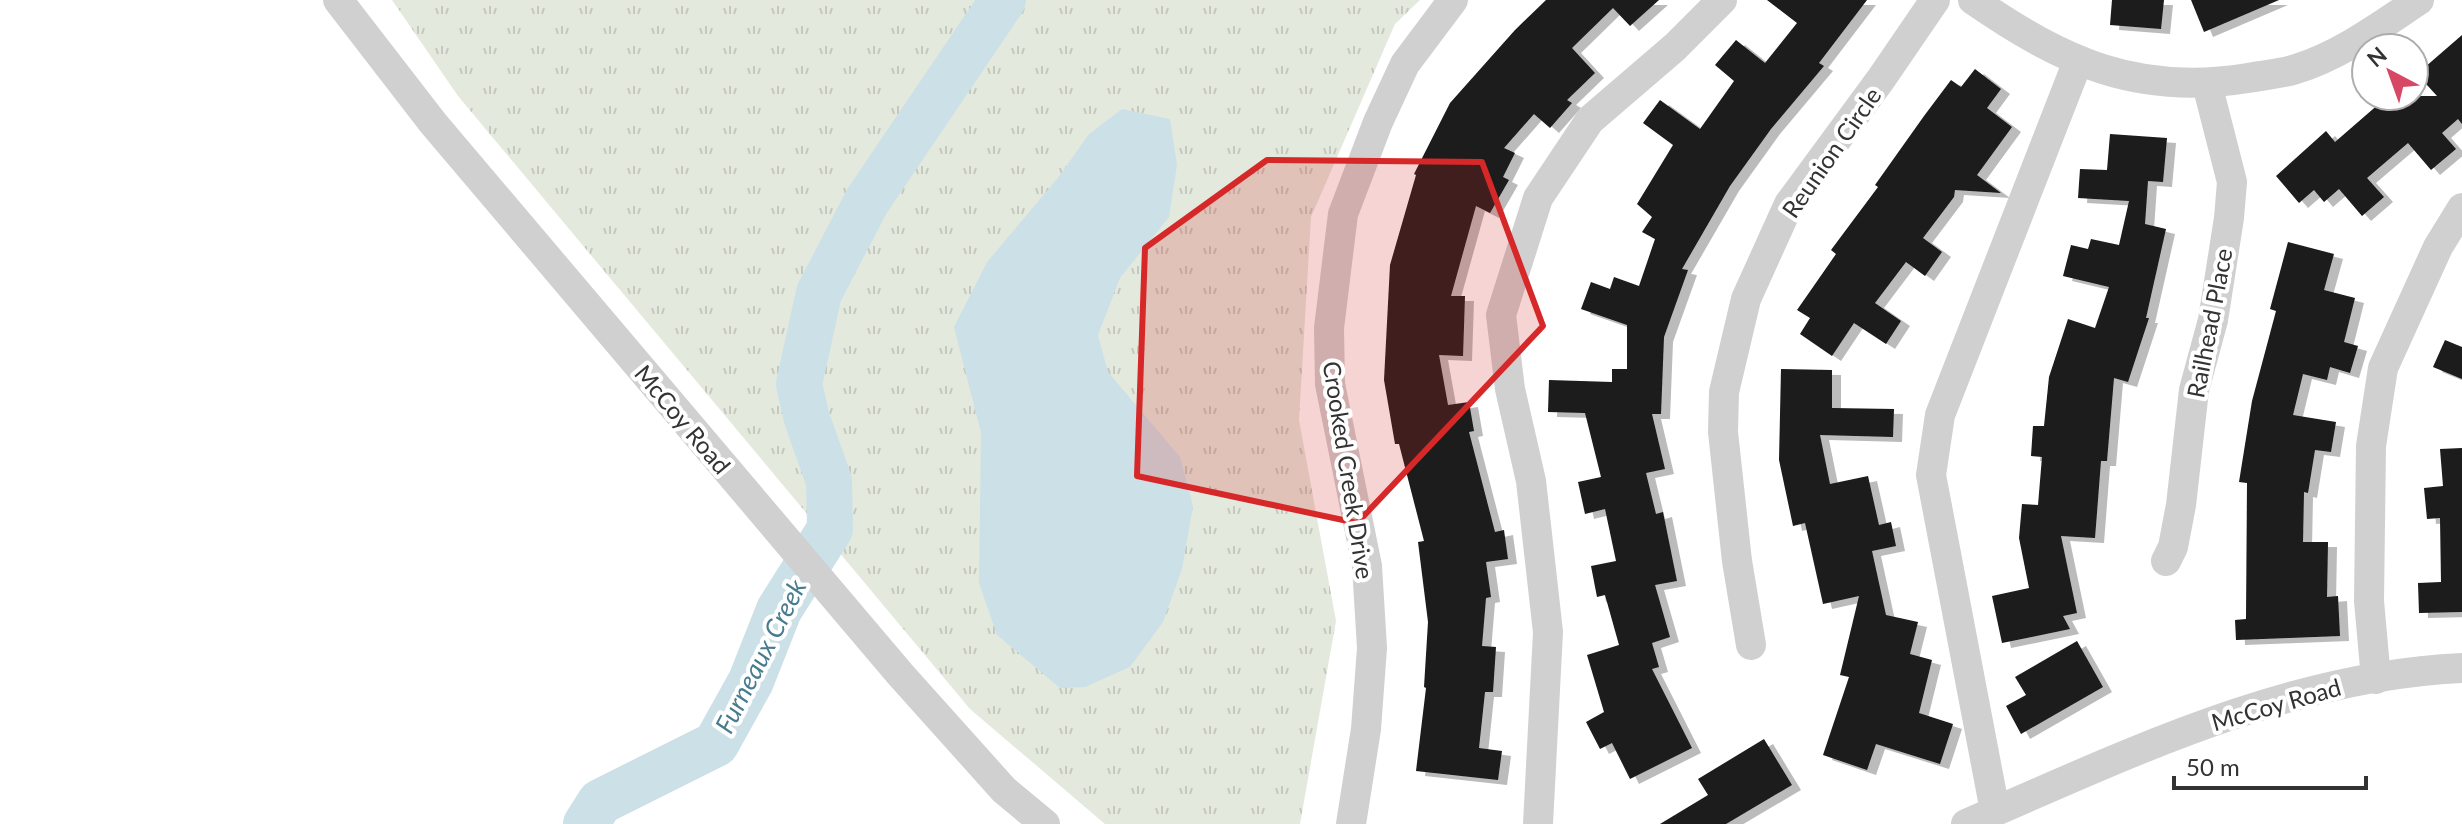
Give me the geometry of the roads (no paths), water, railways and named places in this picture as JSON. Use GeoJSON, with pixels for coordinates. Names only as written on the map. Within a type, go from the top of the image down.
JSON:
{"type":"FeatureCollection","features":[{"type":"Feature","properties":{"kind":"street","name":"McCoy Road"},"geometry":{"type":"LineString","coordinates":[[338,0],[433,123],[900,674],[994,780],[1045,824]]}},
{"type":"Feature","properties":{"kind":"street","name":"Crooked Creek Drive"},"geometry":{"type":"LineString","coordinates":[[1351,824],[1366,729],[1372,648],[1367,566],[1330,384],[1329,328],[1339,242],[1343,214],[1357,174],[1405,64],[1453,0]]}},
{"type":"Feature","properties":{"kind":"street"},"geometry":{"type":"LineString","coordinates":[[1538,824],[1548,632],[1531,481],[1510,389],[1501,315],[1538,198],[1590,120],[1675,47],[1722,0]]}},
{"type":"Feature","properties":{"kind":"street","name":"Reunion Circle"},"geometry":{"type":"LineString","coordinates":[[1751,645],[1737,561],[1723,432],[1724,392],[1746,299],[1789,204],[1935,0]]}},
{"type":"Feature","properties":{"kind":"street"},"geometry":{"type":"LineString","coordinates":[[1973,0],[2046,46],[2078,61],[2158,82],[2207,84],[2295,70],[2333,54],[2419,0]]}},
{"type":"Feature","properties":{"kind":"street"},"geometry":{"type":"LineString","coordinates":[[1995,811],[1931,475],[1940,415],[2078,61]]}},
{"type":"Feature","properties":{"kind":"street","name":"Railhead Place"},"geometry":{"type":"LineString","coordinates":[[2166,561],[2173,547],[2181,505],[2194,390],[2213,320],[2229,218],[2232,182],[2207,84]]}},
{"type":"Feature","properties":{"kind":"street"},"geometry":{"type":"LineString","coordinates":[[2376,679],[2369,601],[2371,462],[2383,368],[2438,247],[2462,208]]}},
{"type":"Feature","properties":{"kind":"street","name":"McCoy Road"},"geometry":{"type":"LineString","coordinates":[[1966,824],[2166,738],[2245,710],[2351,682],[2462,668]]}},
{"type":"Feature","properties":{"kind":"waterway","name":"Furneaux Creek"},"geometry":{"type":"LineString","coordinates":[[586,824],[600,802],[716,744],[751,681],[779,610],[830,529],[829,481],[807,419],[799,384],[819,293],[867,201],[1003,0]]}}]}
